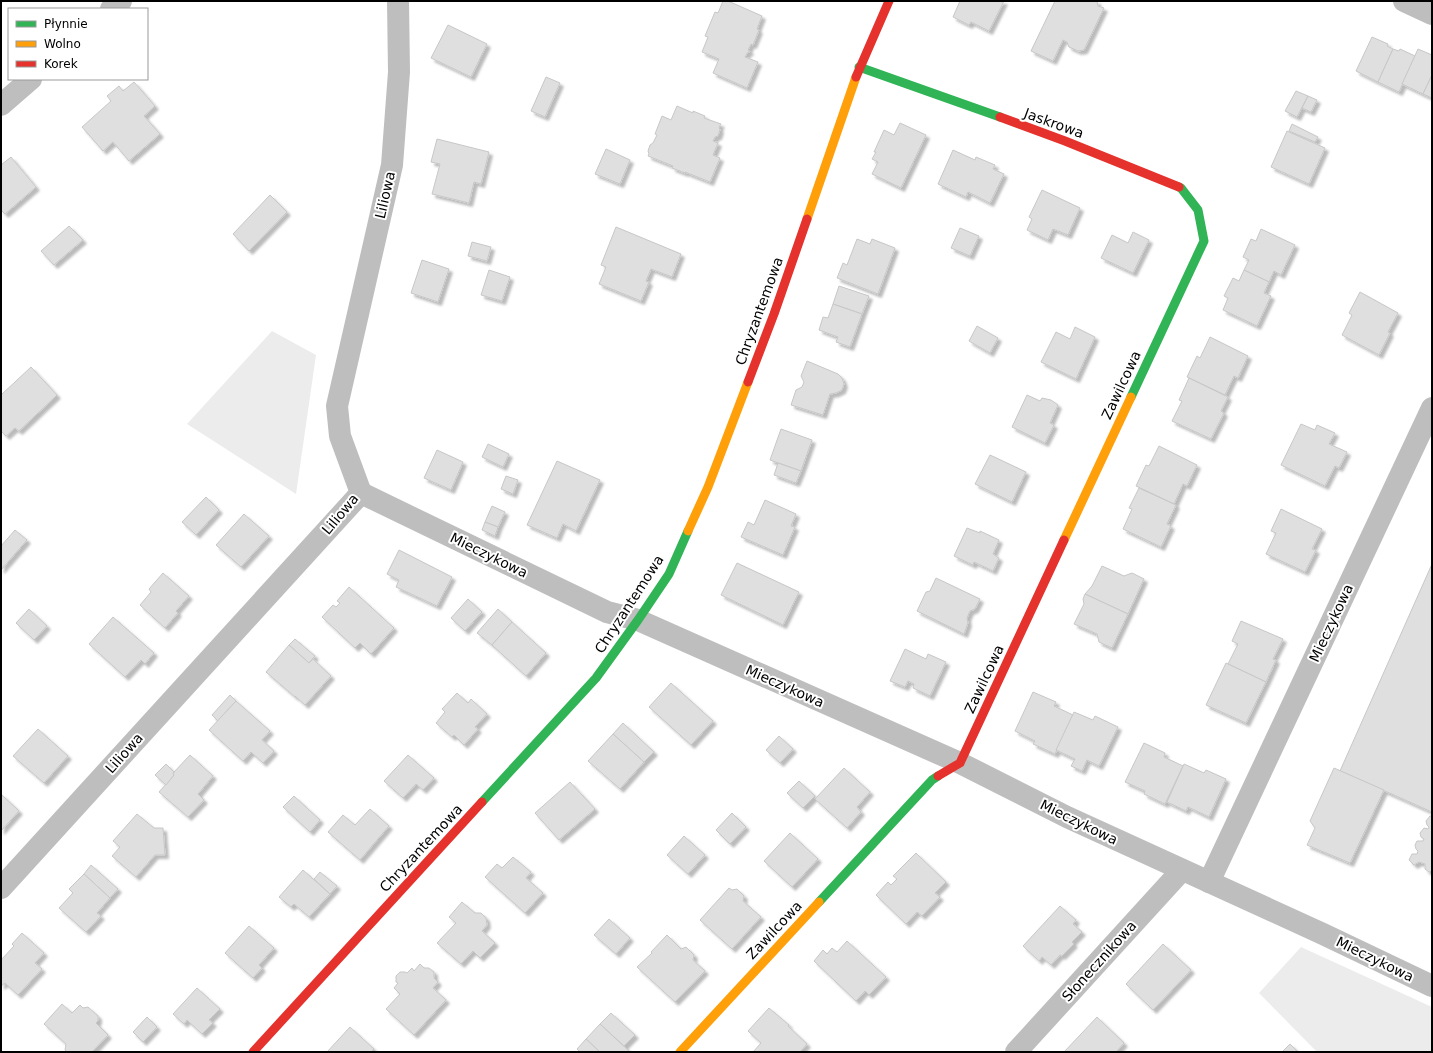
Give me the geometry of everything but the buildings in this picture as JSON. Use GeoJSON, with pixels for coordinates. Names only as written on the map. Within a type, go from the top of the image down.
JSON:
{"type":"FeatureCollection","features":[{"type":"Feature","properties":{"kind":"street"},"geometry":{"type":"LineString","coordinates":[[113,8],[121,1]]}},
{"type":"Feature","properties":{"kind":"street","name":"Liliowa"},"geometry":{"type":"LineString","coordinates":[[1,888],[361,493],[340,436],[337,406],[392,165],[399,72],[398,1]]}},
{"type":"Feature","properties":{"kind":"street","name":"Chryzantemowa"},"geometry":{"type":"LineString","coordinates":[[252,1052],[596,678],[669,574],[708,487],[774,314],[859,67],[889,1]]}},
{"type":"Feature","properties":{"kind":"street"},"geometry":{"type":"LineString","coordinates":[[1404,1],[1432,14]]}},
{"type":"Feature","properties":{"kind":"street","name":"Jaskrowa"},"geometry":{"type":"LineString","coordinates":[[859,67],[1065,141],[1181,188],[1198,210],[1204,241]]}},
{"type":"Feature","properties":{"kind":"street"},"geometry":{"type":"LineString","coordinates":[[1,105],[30,80]]}},
{"type":"Feature","properties":{"kind":"street","name":"Zawilcowa"},"geometry":{"type":"LineString","coordinates":[[680,1052],[932,780],[960,763],[1204,241]]}},
{"type":"Feature","properties":{"kind":"street","name":"Mieczykowa"},"geometry":{"type":"LineString","coordinates":[[1208,882],[1432,408]]}},
{"type":"Feature","properties":{"kind":"street","name":"Mieczykowa"},"geometry":{"type":"LineString","coordinates":[[361,493],[607,612],[638,620],[960,763],[1067,817],[1323,934],[1432,986]]}},
{"type":"Feature","properties":{"kind":"street","name":"Słonecznikowa"},"geometry":{"type":"LineString","coordinates":[[1016,1052],[1182,870]]}},
{"type":"Feature","properties":{"kind":"shaded area"},"geometry":{"type":"Polygon","coordinates":[[[272,331],[316,355],[296,494],[187,424],[272,331]]]}},
{"type":"Feature","properties":{"kind":"shaded area"},"geometry":{"type":"Polygon","coordinates":[[[1301,947],[1432,1007],[1432,1052],[1317,1052],[1259,993],[1301,947]]]}},
{"type":"Feature","properties":{"kind":"traffic: fast"},"geometry":{"type":"LineString","coordinates":[[859,67],[1000,117]]}},
{"type":"Feature","properties":{"kind":"traffic: fast"},"geometry":{"type":"LineString","coordinates":[[1131,397],[1204,241],[1198,210],[1179,187]]}},
{"type":"Feature","properties":{"kind":"traffic: fast"},"geometry":{"type":"LineString","coordinates":[[482,802],[596,678],[669,574],[688,531]]}},
{"type":"Feature","properties":{"kind":"traffic: fast"},"geometry":{"type":"LineString","coordinates":[[819,902],[932,780],[938,776]]}},
{"type":"Feature","properties":{"kind":"traffic: slow"},"geometry":{"type":"LineString","coordinates":[[807,219],[856,77]]}},
{"type":"Feature","properties":{"kind":"traffic: slow"},"geometry":{"type":"LineString","coordinates":[[688,531],[708,487],[748,382]]}},
{"type":"Feature","properties":{"kind":"traffic: slow"},"geometry":{"type":"LineString","coordinates":[[1064,540],[1131,397]]}},
{"type":"Feature","properties":{"kind":"traffic: slow"},"geometry":{"type":"LineString","coordinates":[[680,1052],[819,902]]}},
{"type":"Feature","properties":{"kind":"traffic: jam"},"geometry":{"type":"LineString","coordinates":[[856,77],[889,1]]}},
{"type":"Feature","properties":{"kind":"traffic: jam"},"geometry":{"type":"LineString","coordinates":[[1000,117],[1065,141],[1179,187]]}},
{"type":"Feature","properties":{"kind":"traffic: jam"},"geometry":{"type":"LineString","coordinates":[[748,382],[774,314],[807,219]]}},
{"type":"Feature","properties":{"kind":"traffic: jam"},"geometry":{"type":"LineString","coordinates":[[938,776],[960,763],[1064,540]]}},
{"type":"Feature","properties":{"kind":"traffic: jam"},"geometry":{"type":"LineString","coordinates":[[253,1052],[482,802]]}}]}
